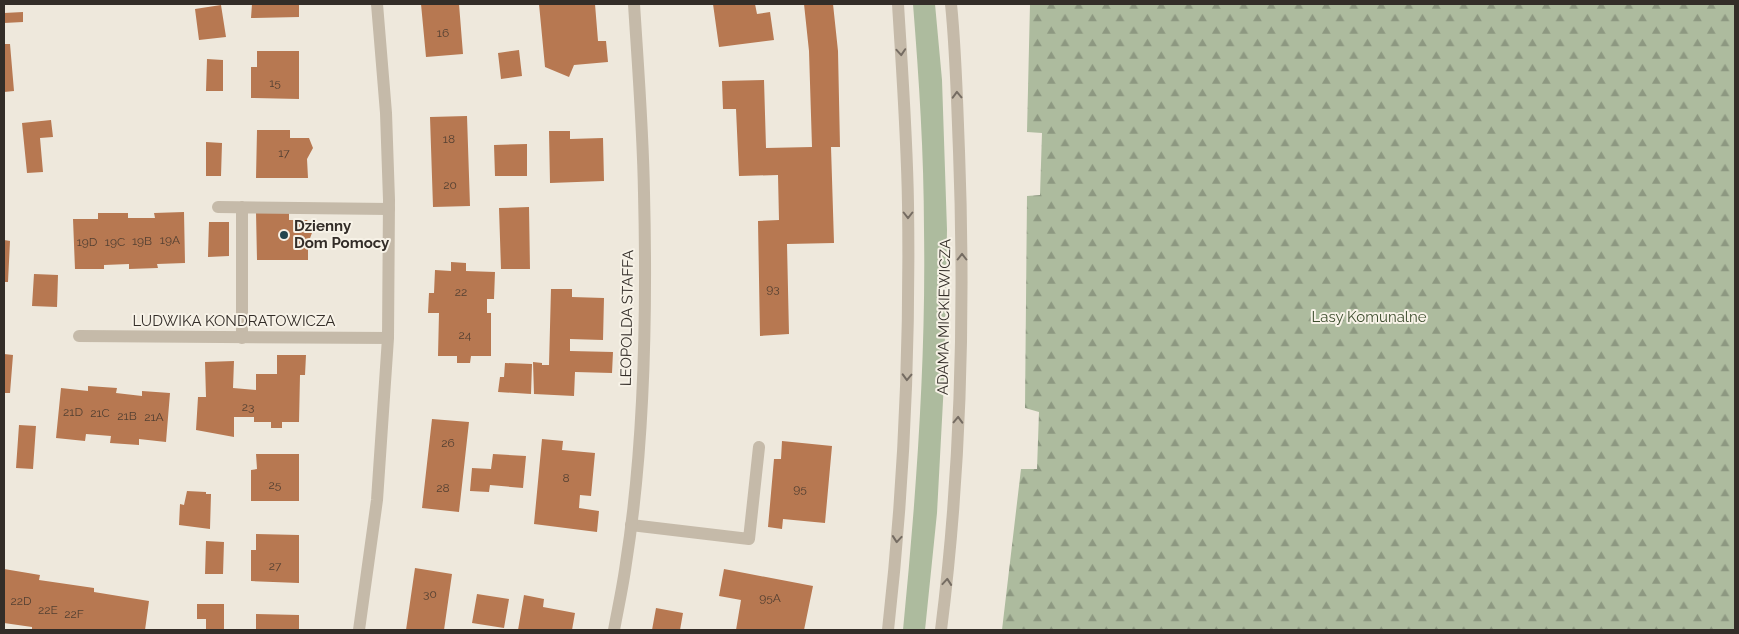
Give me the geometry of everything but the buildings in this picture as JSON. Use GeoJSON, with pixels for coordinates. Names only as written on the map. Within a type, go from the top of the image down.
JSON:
{"type":"FeatureCollection","features":[{"type":"Feature","properties":{"kind":"street"},"geometry":{"type":"LineString","coordinates":[[359,630],[377,500],[388,338],[389,209],[386,113],[377,4]]}},
{"type":"Feature","properties":{"kind":"street","name":"LEOPOLDA STAFFA"},"geometry":{"type":"LineString","coordinates":[[614,630],[631,525],[642,406],[644,193],[634,4]]}},
{"type":"Feature","properties":{"kind":"street"},"geometry":{"type":"LineString","coordinates":[[888,630],[900,502],[908,339],[908,202],[898,4]]}},
{"type":"Feature","properties":{"kind":"street","name":"ADAMA MICKIEWICZA"},"geometry":{"type":"LineString","coordinates":[[941,630],[958,429],[962,311],[962,216],[951,4]]}},
{"type":"Feature","properties":{"kind":"street"},"geometry":{"type":"LineString","coordinates":[[218,207],[389,209]]}},
{"type":"Feature","properties":{"kind":"street"},"geometry":{"type":"LineString","coordinates":[[242,207],[242,338]]}},
{"type":"Feature","properties":{"kind":"street","name":"LUDWIKA KONDRATOWICZA"},"geometry":{"type":"LineString","coordinates":[[79,336],[388,338]]}},
{"type":"Feature","properties":{"kind":"street"},"geometry":{"type":"LineString","coordinates":[[631,525],[749,539],[759,447]]}},
{"type":"Feature","properties":{"kind":"green space"},"geometry":{"type":"Polygon","coordinates":[[[913,4],[935,4],[942,80],[947,230],[944,382],[937,513],[925,630],[903,630],[922,380],[924,280],[922,145],[913,4]]]}},
{"type":"Feature","properties":{"kind":"green space","name":"Lasy Komunalne"},"geometry":{"type":"Polygon","coordinates":[[[1030,4],[1735,4],[1735,630],[1002,630],[1021,469],[1037,469],[1039,412],[1025,408],[1027,196],[1040,195],[1042,133],[1027,132],[1030,4]]]}},
{"type":"Feature","properties":{"kind":"place","name":"Dzienny Dom Pomocy"},"geometry":{"type":"Point","coordinates":[284,235]}}]}
